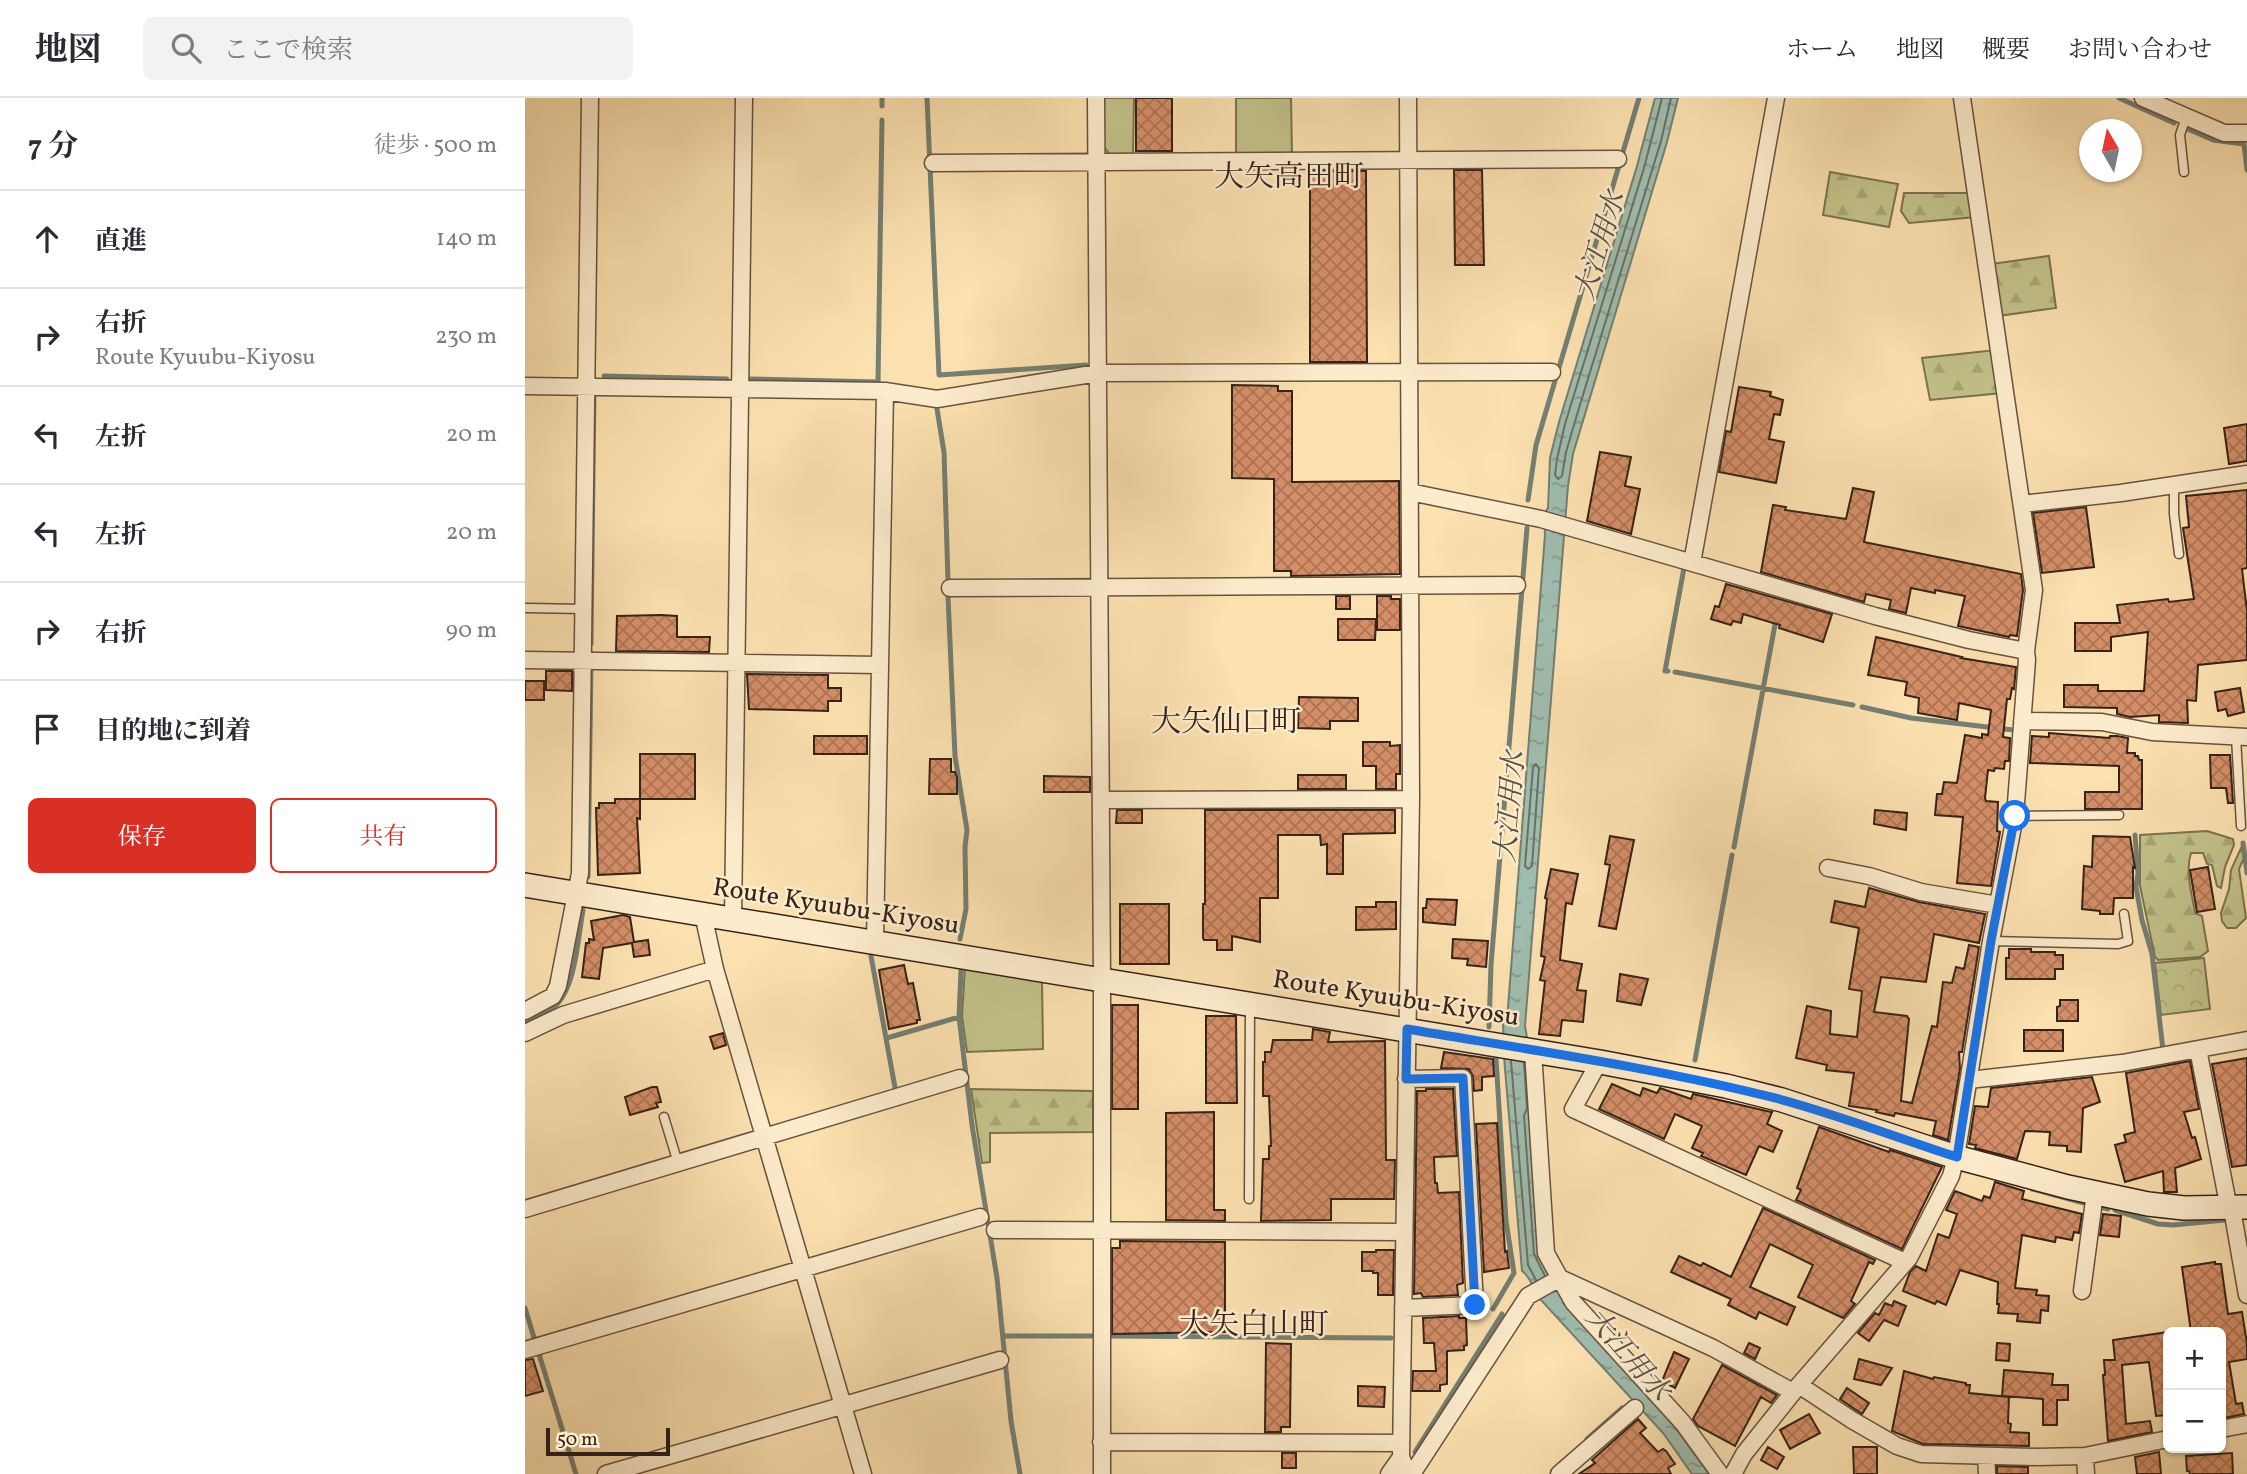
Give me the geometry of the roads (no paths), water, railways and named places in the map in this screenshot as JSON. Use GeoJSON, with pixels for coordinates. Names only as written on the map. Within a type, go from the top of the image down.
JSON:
{"type":"FeatureCollection","features":[{"type":"Feature","properties":{"kind":"main road","name":"Route Kyuubu-Kiyosu"},"geometry":{"type":"LineString","coordinates":[[525,885],[1599,1062],[1726,1086],[1782,1100],[1957,1157],[2095,1193],[2184,1208],[2236,1208]]}},
{"type":"Feature","properties":{"kind":"street"},"geometry":{"type":"LineString","coordinates":[[525,1011],[553,996],[558,986],[580,873],[588,661],[584,609],[591,387],[590,98]]}},
{"type":"Feature","properties":{"kind":"street"},"geometry":{"type":"LineString","coordinates":[[733,919],[744,98]]}},
{"type":"Feature","properties":{"kind":"street"},"geometry":{"type":"LineString","coordinates":[[1096,98],[1102,1474]]}},
{"type":"Feature","properties":{"kind":"street"},"geometry":{"type":"LineString","coordinates":[[1408,98],[1411,799],[1401,1450],[1410,1474]]}},
{"type":"Feature","properties":{"kind":"street"},"geometry":{"type":"LineString","coordinates":[[1692,563],[1776,98]]}},
{"type":"Feature","properties":{"kind":"street"},"geometry":{"type":"LineString","coordinates":[[1733,1474],[1744,1454],[1796,1389],[1905,1262],[1923,1233],[1951,1176],[1957,1157],[1991,941],[2015,816],[2026,651],[2034,590],[1962,98]]}},
{"type":"Feature","properties":{"kind":"street"},"geometry":{"type":"LineString","coordinates":[[2143,98],[2224,133],[2247,133]]}},
{"type":"Feature","properties":{"kind":"street"},"geometry":{"type":"LineString","coordinates":[[933,163],[1618,159]]}},
{"type":"Feature","properties":{"kind":"street"},"geometry":{"type":"LineString","coordinates":[[525,386],[885,391],[937,399],[1098,373],[1552,372]]}},
{"type":"Feature","properties":{"kind":"street"},"geometry":{"type":"LineString","coordinates":[[875,942],[885,391]]}},
{"type":"Feature","properties":{"kind":"street"},"geometry":{"type":"LineString","coordinates":[[2022,504],[2247,474]]}},
{"type":"Feature","properties":{"kind":"street"},"geometry":{"type":"LineString","coordinates":[[1410,492],[1541,519],[1875,616],[1969,640],[2026,651]]}},
{"type":"Feature","properties":{"kind":"street"},"geometry":{"type":"LineString","coordinates":[[950,588],[1517,585]]}},
{"type":"Feature","properties":{"kind":"street"},"geometry":{"type":"LineString","coordinates":[[525,660],[880,665]]}},
{"type":"Feature","properties":{"kind":"street"},"geometry":{"type":"LineString","coordinates":[[2022,721],[2102,722],[2152,732],[2242,737]]}},
{"type":"Feature","properties":{"kind":"street"},"geometry":{"type":"LineString","coordinates":[[1101,800],[1411,799]]}},
{"type":"Feature","properties":{"kind":"street"},"geometry":{"type":"LineString","coordinates":[[1828,868],[1921,891],[1998,905]]}},
{"type":"Feature","properties":{"kind":"street"},"geometry":{"type":"LineString","coordinates":[[703,914],[715,969],[863,1474]]}},
{"type":"Feature","properties":{"kind":"street"},"geometry":{"type":"LineString","coordinates":[[525,1033],[563,1015],[715,969]]}},
{"type":"Feature","properties":{"kind":"street"},"geometry":{"type":"LineString","coordinates":[[1969,1080],[2122,1062],[2247,1040]]}},
{"type":"Feature","properties":{"kind":"street"},"geometry":{"type":"LineString","coordinates":[[2198,1049],[2236,1208],[2247,1295]]}},
{"type":"Feature","properties":{"kind":"street"},"geometry":{"type":"LineString","coordinates":[[1532,1050],[1546,1253],[1573,1302],[1683,1423],[1720,1474]]}},
{"type":"Feature","properties":{"kind":"street"},"geometry":{"type":"LineString","coordinates":[[1599,1062],[1573,1109],[1905,1262]]}},
{"type":"Feature","properties":{"kind":"street"},"geometry":{"type":"LineString","coordinates":[[525,1209],[960,1078]]}},
{"type":"Feature","properties":{"kind":"street"},"geometry":{"type":"LineString","coordinates":[[1403,1308],[1475,1305],[1463,1078],[1406,1079]]}},
{"type":"Feature","properties":{"kind":"street"},"geometry":{"type":"LineString","coordinates":[[2082,1291],[2095,1193]]}},
{"type":"Feature","properties":{"kind":"street"},"geometry":{"type":"LineString","coordinates":[[525,1350],[980,1217]]}},
{"type":"Feature","properties":{"kind":"street"},"geometry":{"type":"LineString","coordinates":[[995,1230],[1404,1232]]}},
{"type":"Feature","properties":{"kind":"street"},"geometry":{"type":"LineString","coordinates":[[1410,1474],[1528,1296],[1559,1279]]}},
{"type":"Feature","properties":{"kind":"street"},"geometry":{"type":"LineString","coordinates":[[1559,1279],[1713,1348],[1796,1389],[1897,1446],[1921,1454],[2085,1456],[2163,1440]]}},
{"type":"Feature","properties":{"kind":"street"},"geometry":{"type":"LineString","coordinates":[[606,1474],[1000,1360]]}},
{"type":"Feature","properties":{"kind":"street"},"geometry":{"type":"LineString","coordinates":[[1559,1474],[1635,1408]]}},
{"type":"Feature","properties":{"kind":"street"},"geometry":{"type":"LineString","coordinates":[[2226,1428],[2247,1424]]}},
{"type":"Feature","properties":{"kind":"street"},"geometry":{"type":"LineString","coordinates":[[1101,1442],[1401,1450]]}},
{"type":"Feature","properties":{"kind":"street"},"geometry":{"type":"LineString","coordinates":[[1389,1474],[1401,1450]]}},
{"type":"Feature","properties":{"kind":"street"},"geometry":{"type":"LineString","coordinates":[[1986,1456],[1987,1474]]}},
{"type":"Feature","properties":{"kind":"street"},"geometry":{"type":"LineString","coordinates":[[2085,1456],[2086,1474]]}},
{"type":"Feature","properties":{"kind":"lane"},"geometry":{"type":"LineString","coordinates":[[2184,172],[2180,135],[2186,117]]}},
{"type":"Feature","properties":{"kind":"lane"},"geometry":{"type":"LineString","coordinates":[[2174,485],[2179,554]]}},
{"type":"Feature","properties":{"kind":"lane"},"geometry":{"type":"LineString","coordinates":[[527,608],[584,609]]}},
{"type":"Feature","properties":{"kind":"lane"},"geometry":{"type":"LineString","coordinates":[[2241,826],[2242,737]]}},
{"type":"Feature","properties":{"kind":"lane"},"geometry":{"type":"LineString","coordinates":[[2015,816],[2119,816]]}},
{"type":"Feature","properties":{"kind":"lane"},"geometry":{"type":"LineString","coordinates":[[1991,941],[2118,944],[2128,941],[2124,914]]}},
{"type":"Feature","properties":{"kind":"lane"},"geometry":{"type":"LineString","coordinates":[[1249,1199],[1250,1003]]}},
{"type":"Feature","properties":{"kind":"lane"},"geometry":{"type":"LineString","coordinates":[[664,1116],[678,1163]]}},
{"type":"Feature","properties":{"kind":"water"},"geometry":{"type":"Polygon","coordinates":[[[1655,98],[1678,98],[1573,454],[1568,486],[1525,1026],[1531,1061],[1541,1254],[1566,1299],[1563,1303],[1674,1426],[1709,1474],[1692,1474],[1663,1433],[1540,1299],[1522,1271],[1504,1057],[1503,1020],[1507,1020],[1550,458],[1655,98]]]}},
{"type":"Feature","properties":{"kind":"waterway"},"geometry":{"type":"LineString","coordinates":[[882,98],[882,106]]}},
{"type":"Feature","properties":{"kind":"waterway"},"geometry":{"type":"LineString","coordinates":[[927,98],[939,375],[1086,365]]}},
{"type":"Feature","properties":{"kind":"waterway","name":"大江用水"},"geometry":{"type":"LineString","coordinates":[[1528,500],[1536,445],[1639,98]]}},
{"type":"Feature","properties":{"kind":"waterway"},"geometry":{"type":"LineString","coordinates":[[2119,98],[2174,123]]}},
{"type":"Feature","properties":{"kind":"waterway"},"geometry":{"type":"LineString","coordinates":[[878,383],[882,120]]}},
{"type":"Feature","properties":{"kind":"waterway"},"geometry":{"type":"LineString","coordinates":[[2188,129],[2213,140],[2243,144]]}},
{"type":"Feature","properties":{"kind":"waterway"},"geometry":{"type":"LineString","coordinates":[[2244,144],[2247,170]]}},
{"type":"Feature","properties":{"kind":"waterway"},"geometry":{"type":"LineString","coordinates":[[604,376],[727,379]]}},
{"type":"Feature","properties":{"kind":"waterway"},"geometry":{"type":"LineString","coordinates":[[750,379],[878,382]]}},
{"type":"Feature","properties":{"kind":"waterway"},"geometry":{"type":"LineString","coordinates":[[591,644],[594,388]]}},
{"type":"Feature","properties":{"kind":"waterway"},"geometry":{"type":"LineString","coordinates":[[937,409],[944,452],[948,580]]}},
{"type":"Feature","properties":{"kind":"waterway","name":"大江用水"},"geometry":{"type":"LineString","coordinates":[[1489,1027],[1491,965],[1527,528]]}},
{"type":"Feature","properties":{"kind":"waterway"},"geometry":{"type":"LineString","coordinates":[[1668,671],[1665,671],[1684,568]]}},
{"type":"Feature","properties":{"kind":"waterway"},"geometry":{"type":"LineString","coordinates":[[948,596],[955,756],[967,830],[966,909],[960,939]]}},
{"type":"Feature","properties":{"kind":"waterway"},"geometry":{"type":"LineString","coordinates":[[1734,847],[1776,619]]}},
{"type":"Feature","properties":{"kind":"waterway"},"geometry":{"type":"LineString","coordinates":[[588,877],[591,665]]}},
{"type":"Feature","properties":{"kind":"waterway"},"geometry":{"type":"LineString","coordinates":[[1675,672],[1853,705]]}},
{"type":"Feature","properties":{"kind":"waterway"},"geometry":{"type":"LineString","coordinates":[[1862,707],[1911,718],[2013,730]]}},
{"type":"Feature","properties":{"kind":"waterway"},"geometry":{"type":"LineString","coordinates":[[2135,835],[2138,873],[2136,887],[2152,954],[2163,1050]]}},
{"type":"Feature","properties":{"kind":"waterway"},"geometry":{"type":"LineString","coordinates":[[2243,843],[2247,873]]}},
{"type":"Feature","properties":{"kind":"waterway"},"geometry":{"type":"LineString","coordinates":[[1695,1060],[1732,855]]}},
{"type":"Feature","properties":{"kind":"waterway"},"geometry":{"type":"LineString","coordinates":[[525,1021],[549,1011],[562,998],[568,987],[583,910]]}},
{"type":"Feature","properties":{"kind":"waterway"},"geometry":{"type":"LineString","coordinates":[[871,956],[896,1093]]}},
{"type":"Feature","properties":{"kind":"waterway"},"geometry":{"type":"LineString","coordinates":[[961,970],[959,1017],[972,1125],[997,1278],[1011,1421],[1020,1474]]}},
{"type":"Feature","properties":{"kind":"waterway"},"geometry":{"type":"LineString","coordinates":[[887,1038],[959,1017]]}},
{"type":"Feature","properties":{"kind":"waterway"},"geometry":{"type":"LineString","coordinates":[[1493,1309],[1514,1273],[1506,1221],[1496,1058]]}},
{"type":"Feature","properties":{"kind":"waterway"},"geometry":{"type":"LineString","coordinates":[[2032,1189],[2084,1203]]}},
{"type":"Feature","properties":{"kind":"waterway"},"geometry":{"type":"LineString","coordinates":[[2100,1207],[2108,1209]]}},
{"type":"Feature","properties":{"kind":"waterway"},"geometry":{"type":"LineString","coordinates":[[2115,1210],[2158,1224],[2225,1220]]}},
{"type":"Feature","properties":{"kind":"waterway"},"geometry":{"type":"LineString","coordinates":[[525,1308],[535,1341]]}},
{"type":"Feature","properties":{"kind":"waterway"},"geometry":{"type":"LineString","coordinates":[[1415,1452],[1502,1314]]}},
{"type":"Feature","properties":{"kind":"waterway"},"geometry":{"type":"LineString","coordinates":[[1003,1336],[1094,1336]]}},
{"type":"Feature","properties":{"kind":"waterway"},"geometry":{"type":"LineString","coordinates":[[1109,1336],[1391,1338]]}},
{"type":"Feature","properties":{"kind":"waterway"},"geometry":{"type":"LineString","coordinates":[[539,1354],[576,1474]]}},
{"type":"Feature","properties":{"kind":"waterway"},"geometry":{"type":"LineString","coordinates":[[1587,1439],[1622,1408]]}},
{"type":"Feature","properties":{"kind":"district","name":"大矢高田町"},"geometry":{"type":"Point","coordinates":[1289,178]}},
{"type":"Feature","properties":{"kind":"district","name":"大矢仙口町"},"geometry":{"type":"Point","coordinates":[1226,723]}},
{"type":"Feature","properties":{"kind":"district","name":"大矢白山町"},"geometry":{"type":"Point","coordinates":[1254,1326]}}]}
